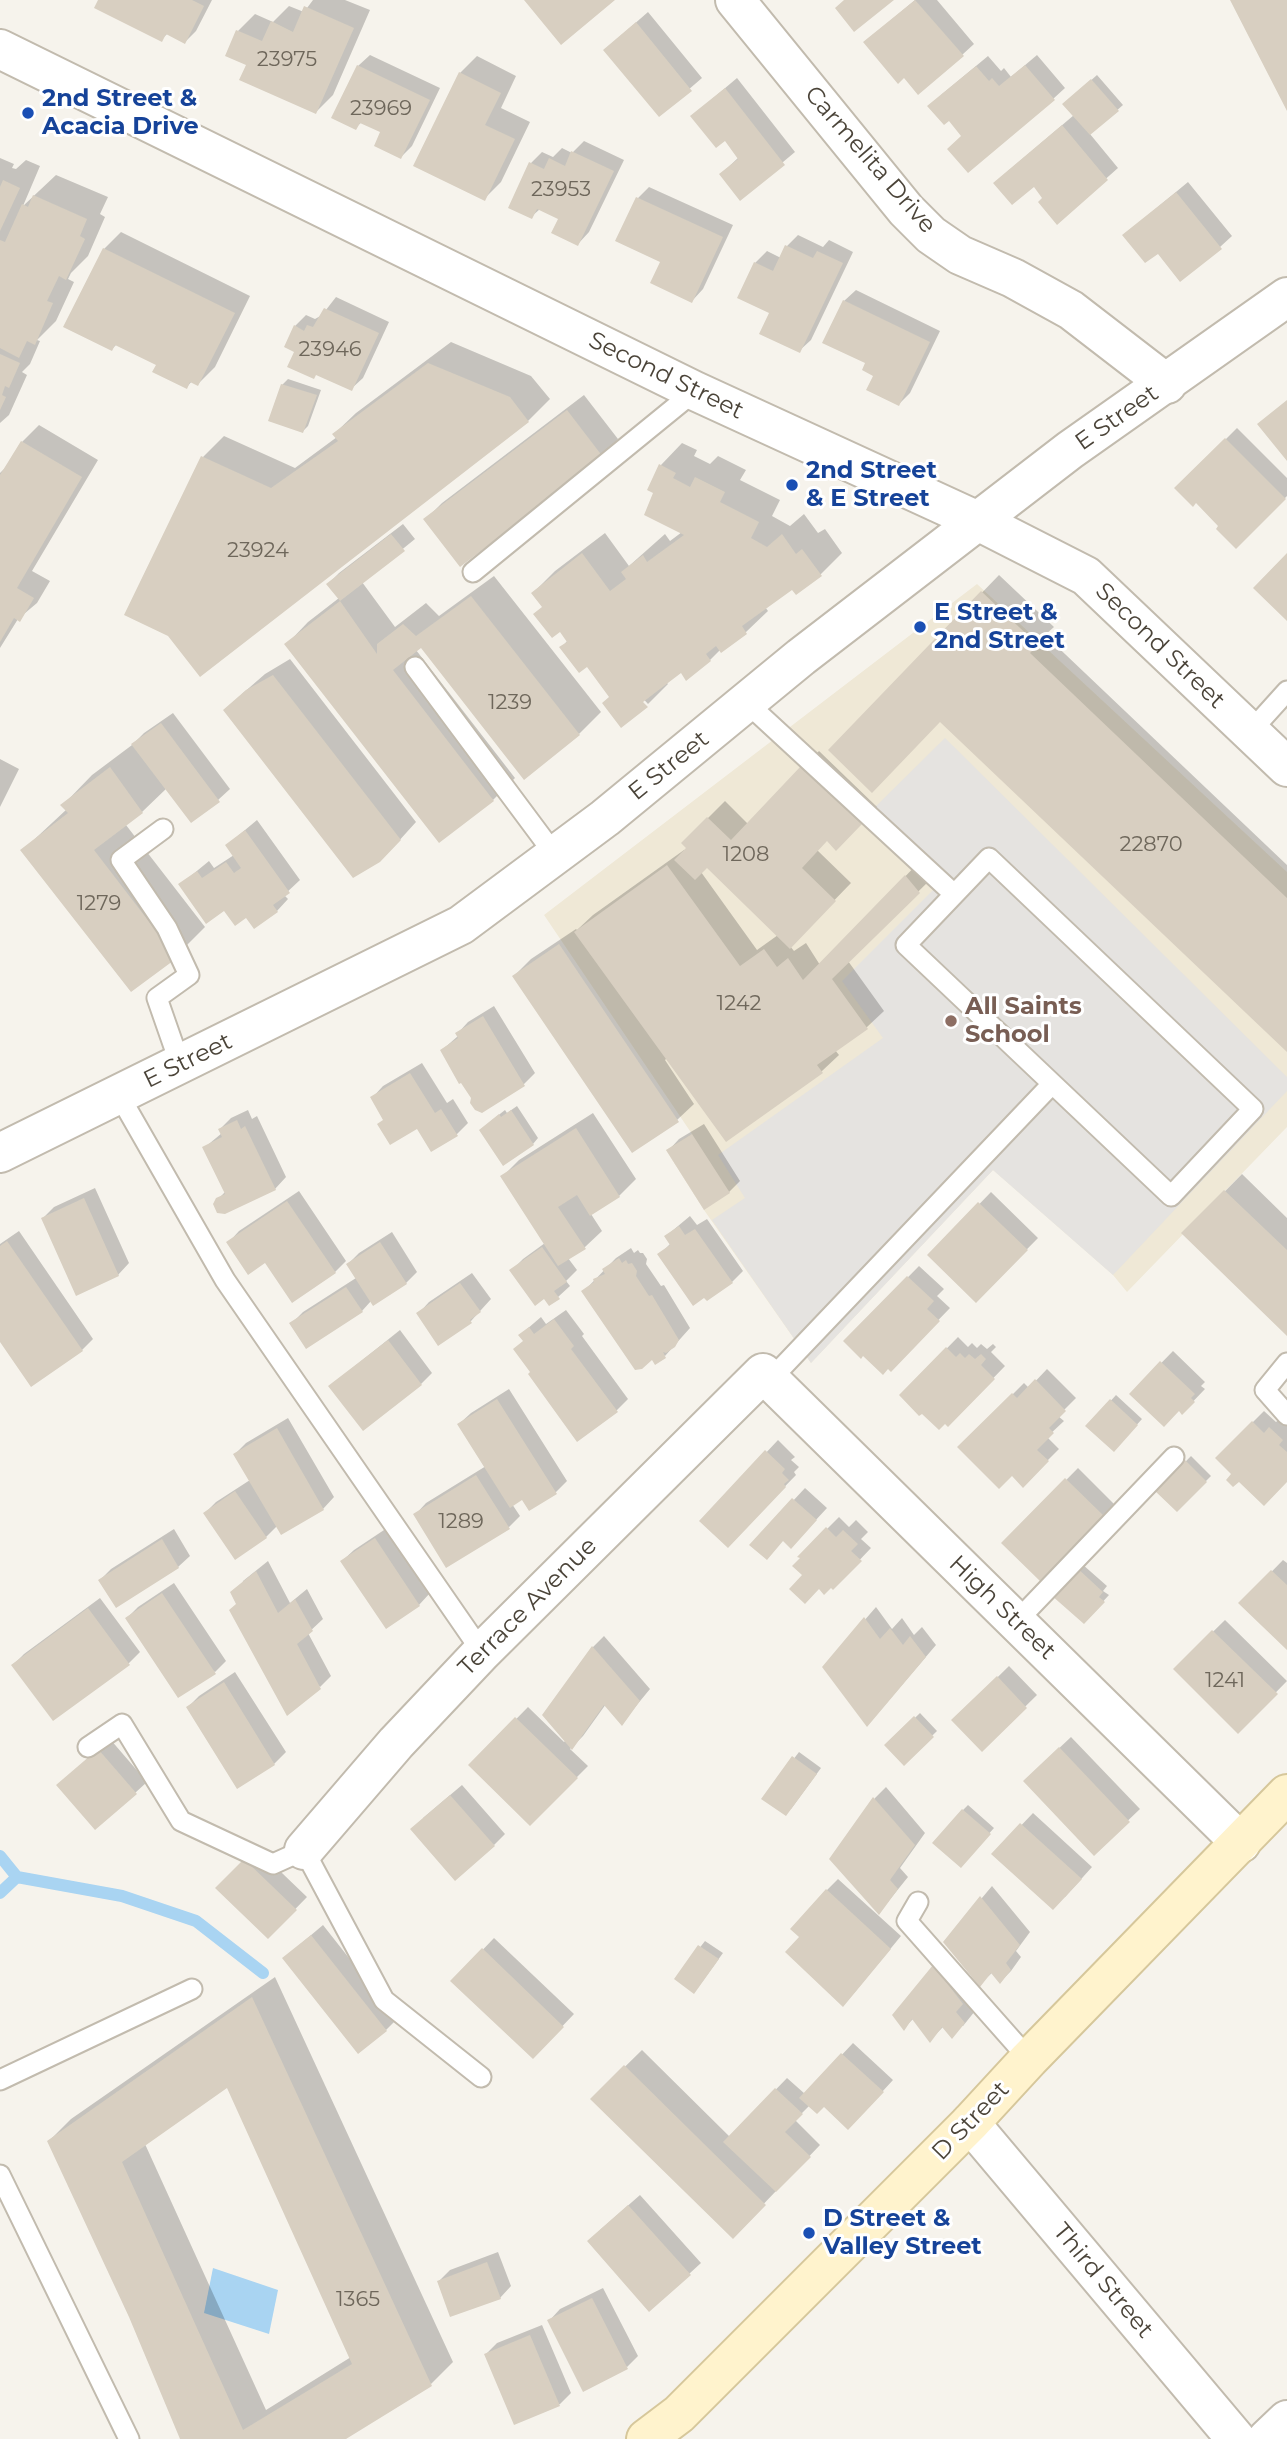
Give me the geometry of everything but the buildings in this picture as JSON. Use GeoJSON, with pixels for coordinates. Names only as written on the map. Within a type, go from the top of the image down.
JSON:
{"type":"FeatureCollection","features":[{"type":"Feature","properties":{"kind":"main road","name":"D Street"},"geometry":{"type":"LineString","coordinates":[[646,2439],[679,2414],[970,2123],[1287,1794]]}},
{"type":"Feature","properties":{"kind":"street","name":"Carmelita Drive"},"geometry":{"type":"LineString","coordinates":[[735,0],[906,209],[931,235],[960,254],[1013,278],[1071,310],[1167,384]]}},
{"type":"Feature","properties":{"kind":"street","name":"Second Street"},"geometry":{"type":"LineString","coordinates":[[0,48],[695,391],[978,521],[1086,576],[1287,767]]}},
{"type":"Feature","properties":{"kind":"street","name":"E Street"},"geometry":{"type":"LineString","coordinates":[[0,1153],[461,925],[606,818],[801,657],[1070,450],[1287,297]]}},
{"type":"Feature","properties":{"kind":"street","name":"High Street"},"geometry":{"type":"LineString","coordinates":[[766,1376],[1241,1843]]}},
{"type":"Feature","properties":{"kind":"street","name":"Terrace Avenue"},"geometry":{"type":"LineString","coordinates":[[304,1850],[396,1743],[482,1653],[766,1376]]}},
{"type":"Feature","properties":{"kind":"street","name":"Third Street"},"geometry":{"type":"LineString","coordinates":[[970,2123],[1236,2439]]}},
{"type":"Feature","properties":{"kind":"street"},"geometry":{"type":"LineString","coordinates":[[1267,2439],[1287,2420]]}},
{"type":"Feature","properties":{"kind":"lane"},"geometry":{"type":"LineString","coordinates":[[473,572],[695,391]]}},
{"type":"Feature","properties":{"kind":"lane"},"geometry":{"type":"LineString","coordinates":[[415,667],[555,855]]}},
{"type":"Feature","properties":{"kind":"lane"},"geometry":{"type":"LineString","coordinates":[[1250,732],[1287,691]]}},
{"type":"Feature","properties":{"kind":"lane"},"geometry":{"type":"LineString","coordinates":[[747,703],[954,894]]}},
{"type":"Feature","properties":{"kind":"lane"},"geometry":{"type":"LineString","coordinates":[[163,829],[121,860],[167,928],[189,975],[157,998],[180,1064]]}},
{"type":"Feature","properties":{"kind":"lane"},"geometry":{"type":"LineString","coordinates":[[989,858],[1254,1109],[1171,1196],[1052,1084],[906,945],[989,858]]}},
{"type":"Feature","properties":{"kind":"lane"},"geometry":{"type":"LineString","coordinates":[[766,1376],[1052,1084]]}},
{"type":"Feature","properties":{"kind":"lane"},"geometry":{"type":"LineString","coordinates":[[119,1095],[225,1280],[482,1653]]}},
{"type":"Feature","properties":{"kind":"lane"},"geometry":{"type":"LineString","coordinates":[[1287,1363],[1265,1390],[1287,1415]]}},
{"type":"Feature","properties":{"kind":"lane"},"geometry":{"type":"LineString","coordinates":[[1016,1622],[1174,1457]]}},
{"type":"Feature","properties":{"kind":"lane"},"geometry":{"type":"LineString","coordinates":[[88,1746],[122,1724],[181,1821],[273,1864],[304,1850],[384,2000],[481,2077]]}},
{"type":"Feature","properties":{"kind":"lane"},"geometry":{"type":"LineString","coordinates":[[918,1902],[907,1921],[1029,2059]]}},
{"type":"Feature","properties":{"kind":"lane"},"geometry":{"type":"LineString","coordinates":[[0,2080],[192,1989]]}},
{"type":"Feature","properties":{"kind":"lane"},"geometry":{"type":"LineString","coordinates":[[0,2175],[129,2439]]}},
{"type":"Feature","properties":{"kind":"shaded area","name":"All Saints School"},"geometry":{"type":"Polygon","coordinates":[[[977,584],[1287,872],[1287,1127],[1127,1292],[1113,1275],[993,1170],[811,1363],[704,1210],[666,1150],[692,1134],[544,915],[977,584]]]}},
{"type":"Feature","properties":{"kind":"shaded area"},"geometry":{"type":"Polygon","coordinates":[[[945,738],[1287,1077],[1287,1091],[1113,1275],[993,1170],[811,1363],[712,1220],[745,1198],[718,1155],[883,1038],[842,981],[935,888],[864,818],[945,738]]]}},
{"type":"Feature","properties":{"kind":"water"},"geometry":{"type":"Polygon","coordinates":[[[213,2268],[278,2290],[269,2334],[204,2313],[213,2268]]]}},
{"type":"Feature","properties":{"kind":"waterway"},"geometry":{"type":"LineString","coordinates":[[0,1856],[17,1877]]}},
{"type":"Feature","properties":{"kind":"waterway"},"geometry":{"type":"LineString","coordinates":[[0,1893],[17,1877],[122,1896],[196,1921],[263,1973]]}},
{"type":"Feature","properties":{"kind":"place","name":"2nd Street & Acacia Drive"},"geometry":{"type":"Point","coordinates":[28,113]}},
{"type":"Feature","properties":{"kind":"place","name":"2nd Street & E Street"},"geometry":{"type":"Point","coordinates":[792,485]}},
{"type":"Feature","properties":{"kind":"place","name":"E Street & 2nd Street"},"geometry":{"type":"Point","coordinates":[920,627]}},
{"type":"Feature","properties":{"kind":"place","name":"All Saints School"},"geometry":{"type":"Point","coordinates":[951,1021]}},
{"type":"Feature","properties":{"kind":"place","name":"D Street & Valley Street"},"geometry":{"type":"Point","coordinates":[809,2233]}}]}
